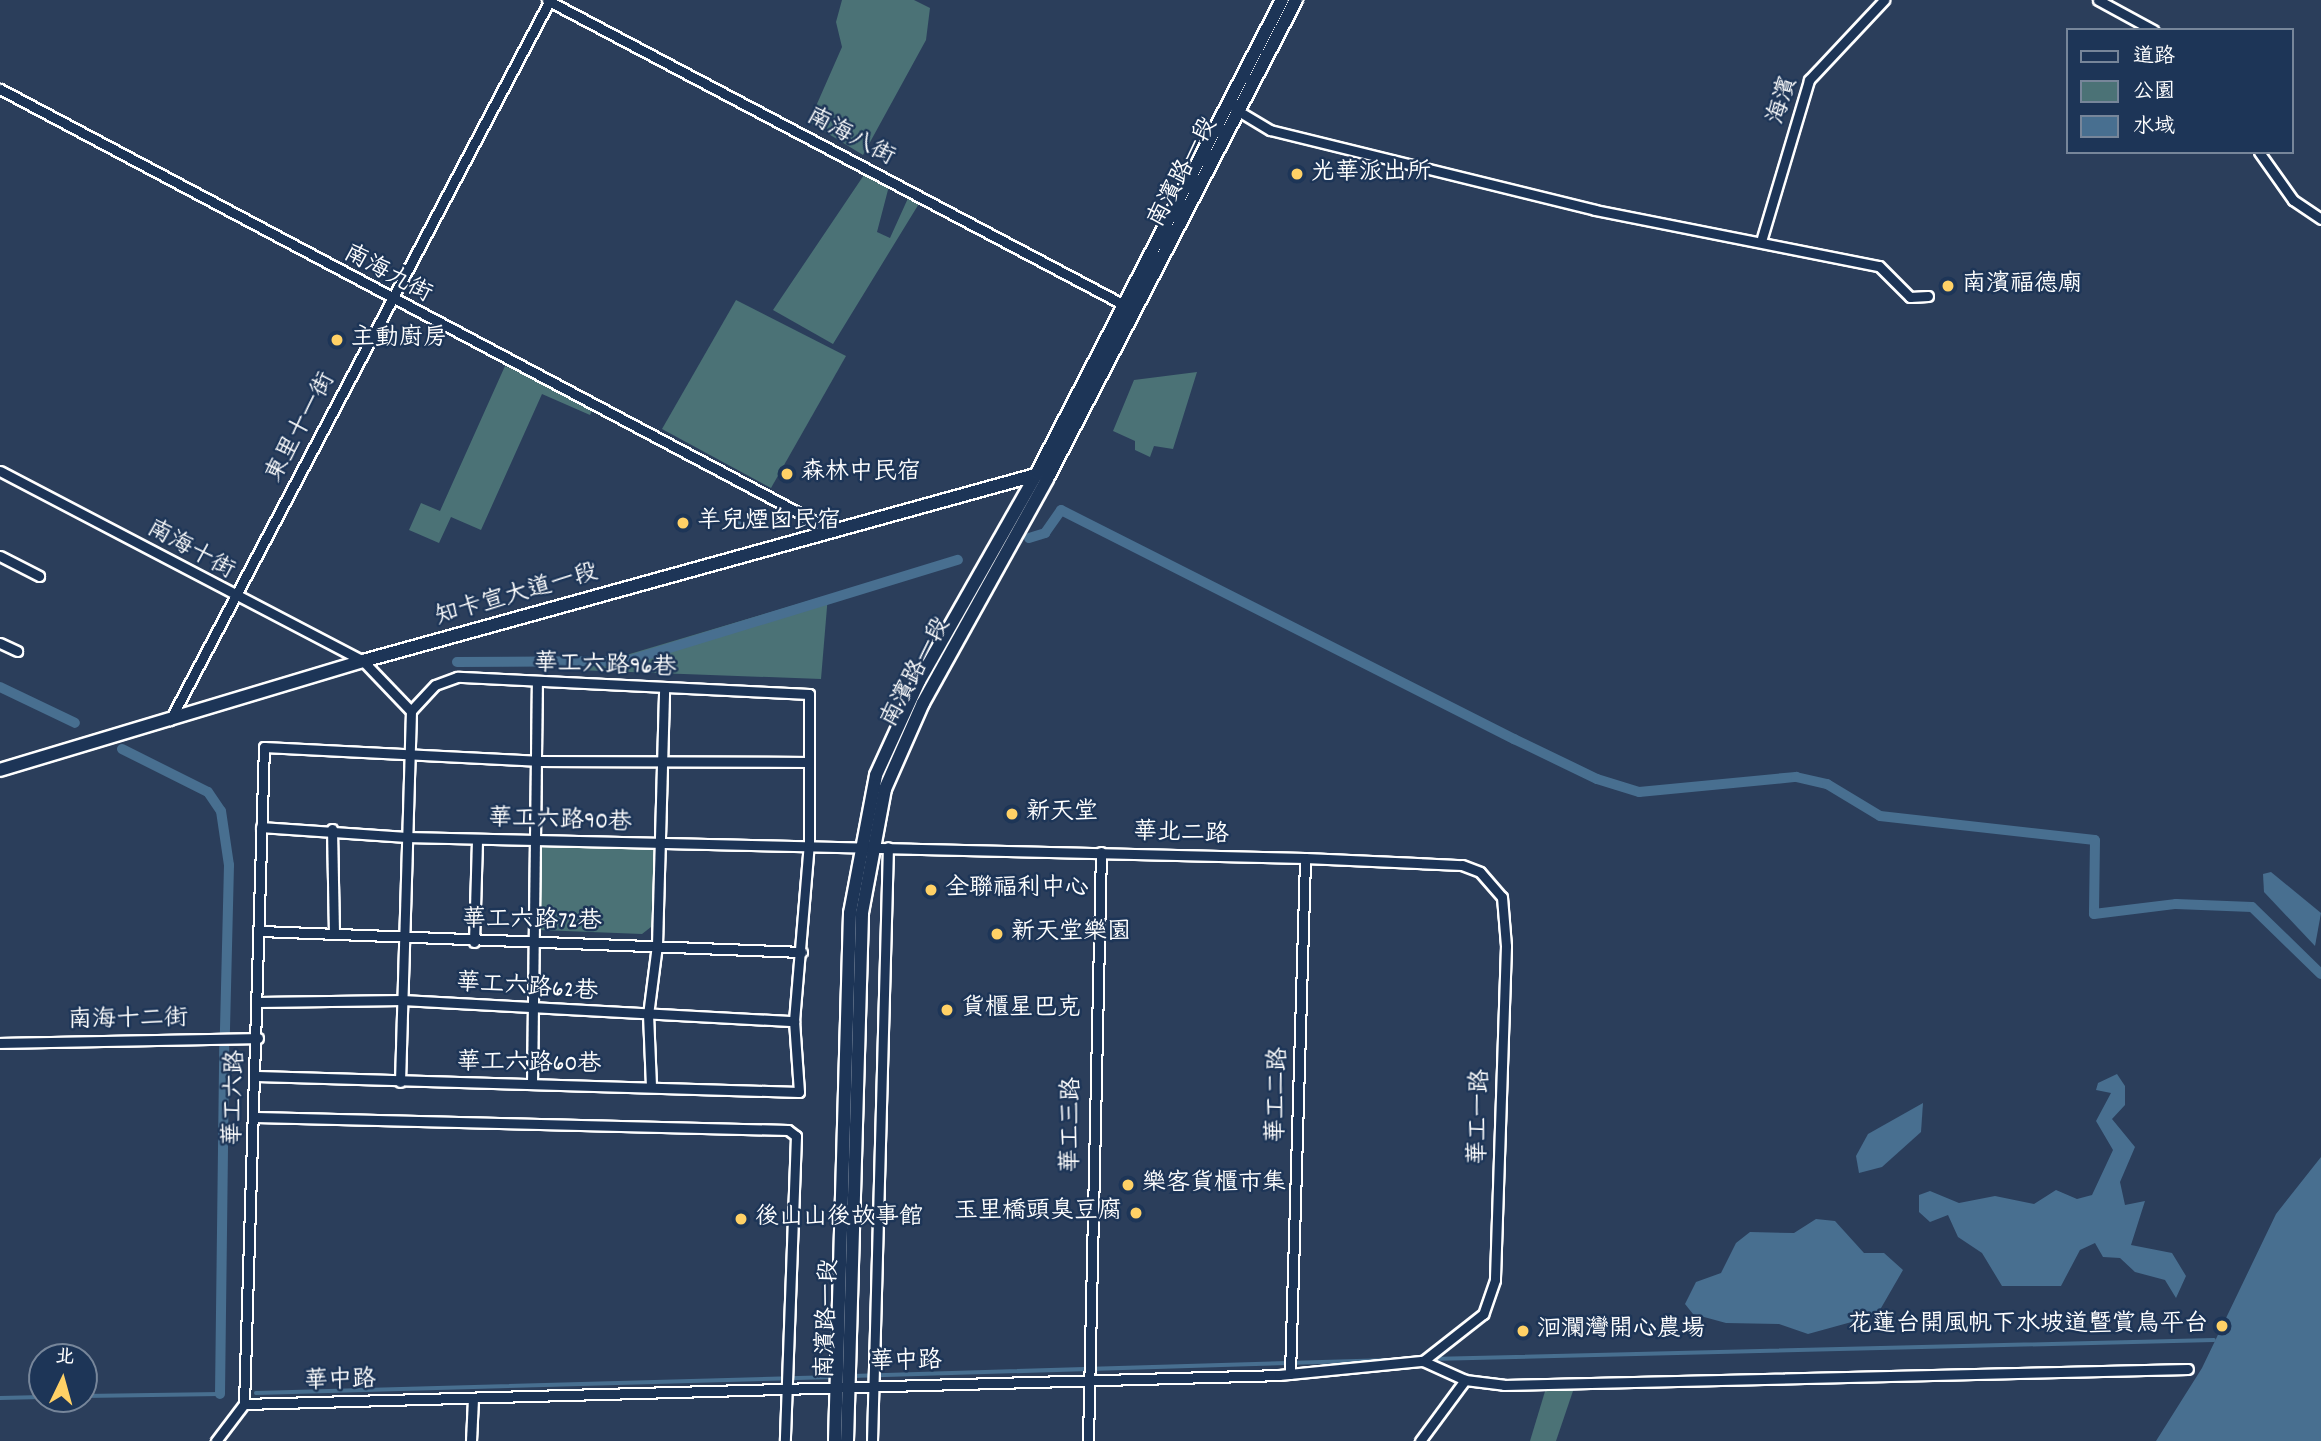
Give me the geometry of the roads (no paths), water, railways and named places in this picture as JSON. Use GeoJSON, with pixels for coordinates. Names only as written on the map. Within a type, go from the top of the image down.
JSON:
{"type":"FeatureCollection","features":[{"type":"Feature","properties":{"kind":"main road","name":"南濱路一段"},"geometry":{"type":"LineString","coordinates":[[835,1441],[842,1383],[865,845],[893,733],[1042,476],[1236,110],[1288,1]]}},
{"type":"Feature","properties":{"kind":"main road","name":"知卡宣大道一段"},"geometry":{"type":"LineString","coordinates":[[0,770],[167,724],[363,661],[831,530],[1042,476]]}},
{"type":"Feature","properties":{"kind":"main road","name":"南濱路一段"},"geometry":{"type":"LineString","coordinates":[[842,1383],[847,1441]]}},
{"type":"Feature","properties":{"kind":"street","name":"東里十一街"},"geometry":{"type":"LineString","coordinates":[[167,724],[549,0]]}},
{"type":"Feature","properties":{"kind":"street","name":"南海八街"},"geometry":{"type":"LineString","coordinates":[[549,0],[1130,308]]}},
{"type":"Feature","properties":{"kind":"street","name":"海濱"},"geometry":{"type":"LineString","coordinates":[[1762,238],[1809,80],[1884,0]]}},
{"type":"Feature","properties":{"kind":"street"},"geometry":{"type":"LineString","coordinates":[[2098,0],[2149,28]]}},
{"type":"Feature","properties":{"kind":"street","name":"南海九街"},"geometry":{"type":"LineString","coordinates":[[0,89],[831,530]]}},
{"type":"Feature","properties":{"kind":"street"},"geometry":{"type":"LineString","coordinates":[[1236,110],[1270,130],[1595,210],[1762,238],[1879,266],[1910,297],[1928,296]]}},
{"type":"Feature","properties":{"kind":"street"},"geometry":{"type":"LineString","coordinates":[[2260,154],[2293,200],[2321,219]]}},
{"type":"Feature","properties":{"kind":"street","name":"南海十街"},"geometry":{"type":"LineString","coordinates":[[0,471],[234,598],[363,661]]}},
{"type":"Feature","properties":{"kind":"street"},"geometry":{"type":"LineString","coordinates":[[0,556],[39,576]]}},
{"type":"Feature","properties":{"kind":"street"},"geometry":{"type":"LineString","coordinates":[[0,643],[17,651]]}},
{"type":"Feature","properties":{"kind":"street"},"geometry":{"type":"LineString","coordinates":[[363,661],[411,711],[402,934],[400,1082]]}},
{"type":"Feature","properties":{"kind":"street","name":"華工六路96巷"},"geometry":{"type":"LineString","coordinates":[[411,711],[435,685],[457,677],[537,685],[809,694],[809,762]]}},
{"type":"Feature","properties":{"kind":"street"},"geometry":{"type":"LineString","coordinates":[[532,1084],[528,1009],[535,839],[537,685]]}},
{"type":"Feature","properties":{"kind":"street"},"geometry":{"type":"LineString","coordinates":[[651,1086],[648,1015],[657,945],[664,689]]}},
{"type":"Feature","properties":{"kind":"street","name":"華工六路"},"geometry":{"type":"LineString","coordinates":[[244,1404],[256,1117],[264,747],[408,752]]}},
{"type":"Feature","properties":{"kind":"street"},"geometry":{"type":"LineString","coordinates":[[408,752],[537,761],[809,762],[809,843],[802,952],[794,1021]]}},
{"type":"Feature","properties":{"kind":"street","name":"華工六路90巷"},"geometry":{"type":"LineString","coordinates":[[261,827],[332,829],[406,837],[660,844],[865,845]]}},
{"type":"Feature","properties":{"kind":"street"},"geometry":{"type":"LineString","coordinates":[[332,829],[334,933]]}},
{"type":"Feature","properties":{"kind":"street"},"geometry":{"type":"LineString","coordinates":[[474,942],[477,839]]}},
{"type":"Feature","properties":{"kind":"street","name":"華北二路"},"geometry":{"type":"LineString","coordinates":[[865,845],[1462,865]]}},
{"type":"Feature","properties":{"kind":"street"},"geometry":{"type":"LineString","coordinates":[[872,1441],[888,847]]}},
{"type":"Feature","properties":{"kind":"street","name":"華工三路"},"geometry":{"type":"LineString","coordinates":[[1088,1441],[1101,852]]}},
{"type":"Feature","properties":{"kind":"street","name":"華工二路"},"geometry":{"type":"LineString","coordinates":[[1290,1374],[1305,859]]}},
{"type":"Feature","properties":{"kind":"street","name":"華工一路"},"geometry":{"type":"LineString","coordinates":[[1423,1360],[1483,1314],[1495,1280],[1505,914],[1496,885],[1462,865]]}},
{"type":"Feature","properties":{"kind":"street","name":"華工六路72巷"},"geometry":{"type":"LineString","coordinates":[[260,931],[402,934],[474,942],[530,939],[802,952]]}},
{"type":"Feature","properties":{"kind":"street","name":"華工六路62巷"},"geometry":{"type":"LineString","coordinates":[[258,1002],[402,1000],[528,1009],[794,1021]]}},
{"type":"Feature","properties":{"kind":"street","name":"華工六路60巷"},"geometry":{"type":"LineString","coordinates":[[257,1076],[799,1092],[794,1021]]}},
{"type":"Feature","properties":{"kind":"street","name":"南海十二街"},"geometry":{"type":"LineString","coordinates":[[0,1043],[258,1038]]}},
{"type":"Feature","properties":{"kind":"street"},"geometry":{"type":"LineString","coordinates":[[256,1117],[788,1130],[796,1136],[785,1441]]}},
{"type":"Feature","properties":{"kind":"street"},"geometry":{"type":"LineString","coordinates":[[1423,1360],[1465,1380],[1480,1383],[2188,1368]]}},
{"type":"Feature","properties":{"kind":"street","name":"華中路"},"geometry":{"type":"LineString","coordinates":[[244,1404],[472,1399],[842,1383],[1090,1381],[1290,1374],[1423,1360]]}},
{"type":"Feature","properties":{"kind":"street"},"geometry":{"type":"LineString","coordinates":[[1420,1441],[1465,1380]]}},
{"type":"Feature","properties":{"kind":"street"},"geometry":{"type":"LineString","coordinates":[[471,1441],[472,1399]]}},
{"type":"Feature","properties":{"kind":"street"},"geometry":{"type":"LineString","coordinates":[[216,1441],[244,1404]]}},
{"type":"Feature","properties":{"kind":"water"},"geometry":{"type":"Polygon","coordinates":[[[731,513],[739,521],[763,530],[725,521],[731,513]]]}},
{"type":"Feature","properties":{"kind":"water"},"geometry":{"type":"Polygon","coordinates":[[[2271,872],[2321,913],[2315,946],[2264,892],[2263,874],[2271,872]]]}},
{"type":"Feature","properties":{"kind":"water"},"geometry":{"type":"Polygon","coordinates":[[[2117,1074],[2125,1086],[2125,1105],[2112,1119],[2135,1147],[2120,1182],[2125,1205],[2145,1201],[2131,1245],[2172,1253],[2186,1276],[2176,1298],[2165,1280],[2135,1272],[2120,1258],[2103,1257],[2095,1243],[2080,1250],[2061,1286],[2002,1286],[1982,1253],[1958,1237],[1948,1215],[1930,1222],[1919,1212],[1919,1195],[1930,1191],[1959,1203],[1995,1196],[2034,1204],[2056,1190],[2077,1199],[2092,1195],[2113,1150],[2096,1121],[2111,1093],[2096,1090],[2098,1083],[2117,1074]]]}},
{"type":"Feature","properties":{"kind":"water"},"geometry":{"type":"Polygon","coordinates":[[[1923,1103],[1921,1132],[1882,1167],[1859,1173],[1856,1156],[1868,1134],[1923,1103]]]}},
{"type":"Feature","properties":{"kind":"water"},"geometry":{"type":"Polygon","coordinates":[[[2321,1157],[2321,1441],[2156,1441],[2202,1368],[2276,1214],[2321,1157]]]}},
{"type":"Feature","properties":{"kind":"water"},"geometry":{"type":"Polygon","coordinates":[[[1816,1219],[1835,1221],[1864,1253],[1884,1253],[1903,1270],[1877,1315],[1808,1334],[1779,1324],[1726,1323],[1693,1314],[1685,1304],[1696,1282],[1721,1273],[1736,1243],[1750,1232],[1794,1233],[1816,1219]]]}},
{"type":"Feature","properties":{"kind":"waterway"},"geometry":{"type":"LineString","coordinates":[[1029,538],[1045,533],[1061,510],[1514,739],[1597,779],[1639,792],[1796,777],[1827,784],[1880,816],[2095,840],[2094,914],[2176,904],[2252,907],[2321,974]]}},
{"type":"Feature","properties":{"kind":"waterway"},"geometry":{"type":"LineString","coordinates":[[457,662],[627,661],[958,560]]}},
{"type":"Feature","properties":{"kind":"waterway"},"geometry":{"type":"LineString","coordinates":[[0,687],[75,723]]}},
{"type":"Feature","properties":{"kind":"waterway"},"geometry":{"type":"LineString","coordinates":[[122,749],[208,792],[221,811],[229,865],[225,1034]]}},
{"type":"Feature","properties":{"kind":"waterway"},"geometry":{"type":"LineString","coordinates":[[220,1394],[224,1047]]}},
{"type":"Feature","properties":{"kind":"waterway"},"geometry":{"type":"LineString","coordinates":[[1430,1359],[2214,1340]]}},
{"type":"Feature","properties":{"kind":"waterway"},"geometry":{"type":"LineString","coordinates":[[852,1376],[1391,1360]]}},
{"type":"Feature","properties":{"kind":"waterway"},"geometry":{"type":"LineString","coordinates":[[256,1393],[834,1377]]}},
{"type":"Feature","properties":{"kind":"waterway"},"geometry":{"type":"LineString","coordinates":[[98,1396],[220,1394]]}},
{"type":"Feature","properties":{"kind":"waterway"},"geometry":{"type":"LineString","coordinates":[[0,1398],[28,1397]]}},
{"type":"Feature","properties":{"kind":"place","name":"光華派出所"},"geometry":{"type":"Point","coordinates":[1297,174]}},
{"type":"Feature","properties":{"kind":"place","name":"南濱福德廟"},"geometry":{"type":"Point","coordinates":[1948,286]}},
{"type":"Feature","properties":{"kind":"place","name":"主動廚房"},"geometry":{"type":"Point","coordinates":[337,340]}},
{"type":"Feature","properties":{"kind":"place","name":"森林中民宿"},"geometry":{"type":"Point","coordinates":[787,474]}},
{"type":"Feature","properties":{"kind":"place","name":"羊兒煙囪民宿"},"geometry":{"type":"Point","coordinates":[683,523]}},
{"type":"Feature","properties":{"kind":"place","name":"新天堂"},"geometry":{"type":"Point","coordinates":[1012,814]}},
{"type":"Feature","properties":{"kind":"place","name":"全聯福利中心"},"geometry":{"type":"Point","coordinates":[931,890]}},
{"type":"Feature","properties":{"kind":"place","name":"新天堂樂園"},"geometry":{"type":"Point","coordinates":[997,934]}},
{"type":"Feature","properties":{"kind":"place","name":"貨櫃星巴克"},"geometry":{"type":"Point","coordinates":[947,1010]}},
{"type":"Feature","properties":{"kind":"place","name":"樂客貨櫃市集"},"geometry":{"type":"Point","coordinates":[1128,1185]}},
{"type":"Feature","properties":{"kind":"place","name":"玉里橋頭臭豆腐"},"geometry":{"type":"Point","coordinates":[1136,1213]}},
{"type":"Feature","properties":{"kind":"place","name":"後山山後故事館"},"geometry":{"type":"Point","coordinates":[741,1219]}},
{"type":"Feature","properties":{"kind":"place","name":"花蓮台開風帆下水坡道暨賞鳥平台"},"geometry":{"type":"Point","coordinates":[2222,1326]}},
{"type":"Feature","properties":{"kind":"place","name":"洄瀾灣開心農場"},"geometry":{"type":"Point","coordinates":[1523,1331]}}]}
